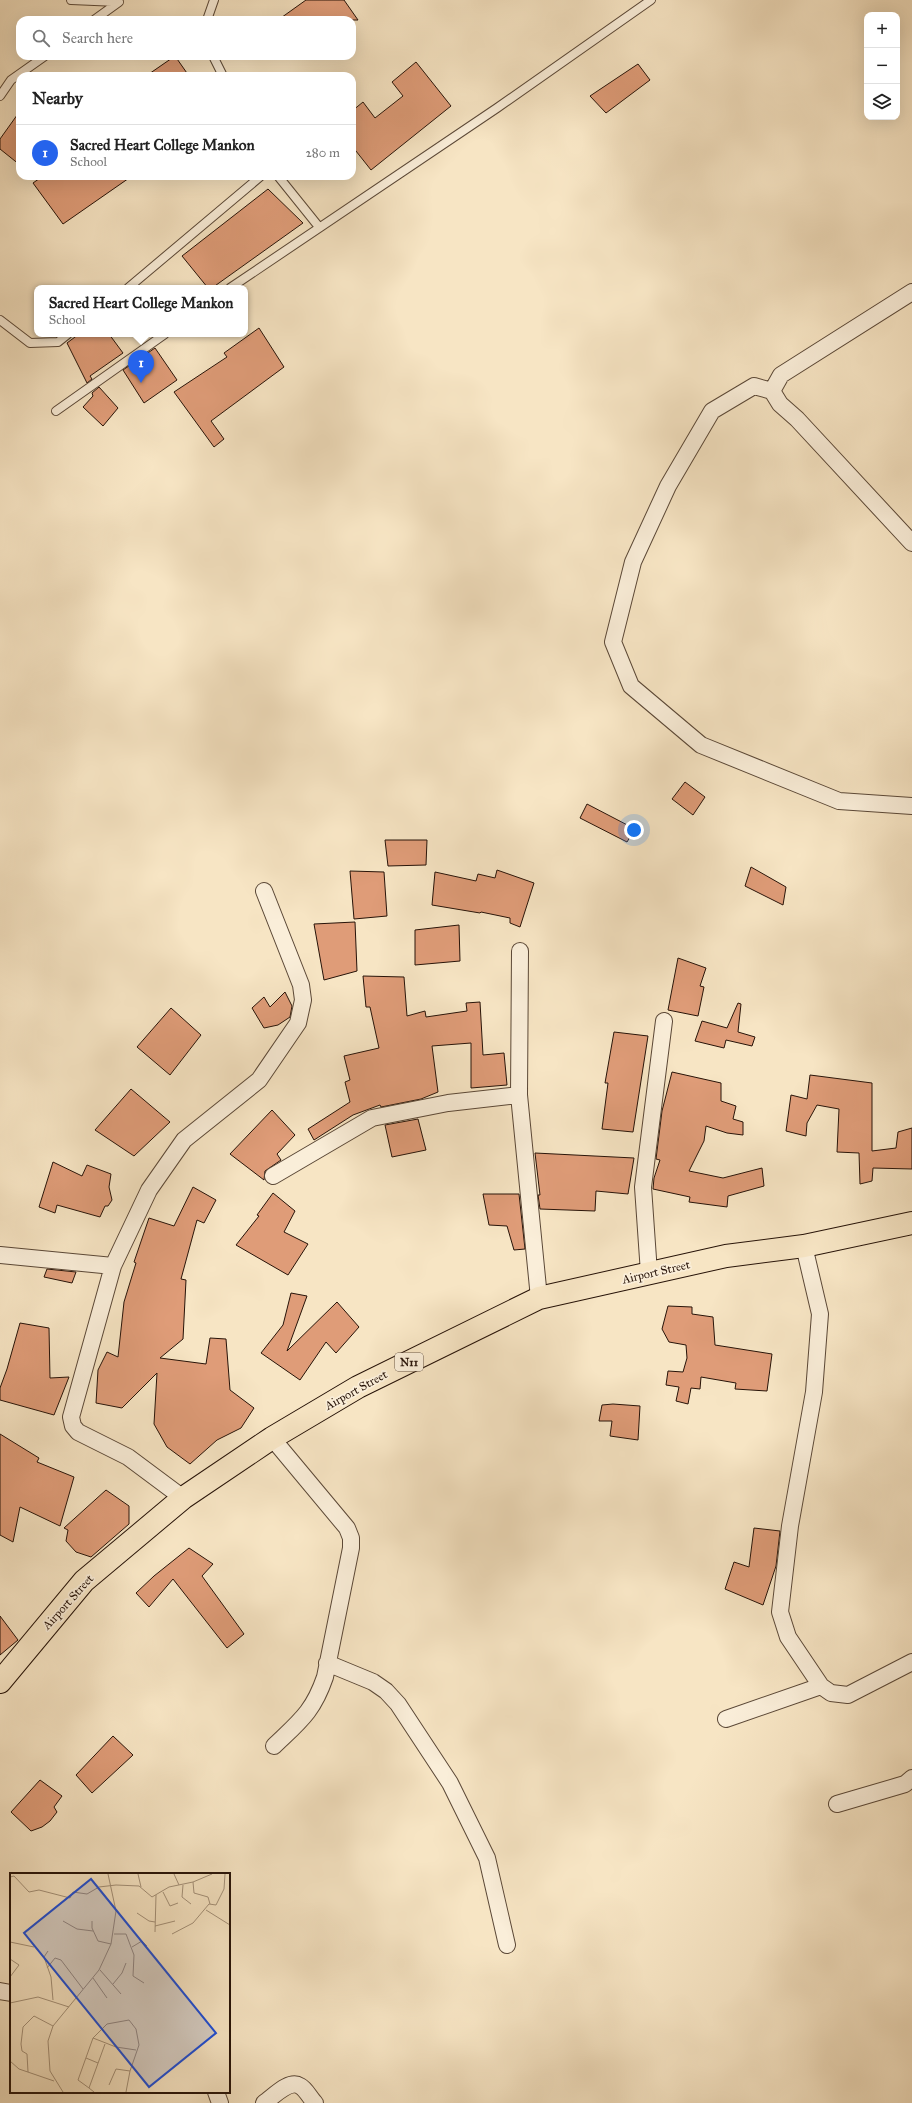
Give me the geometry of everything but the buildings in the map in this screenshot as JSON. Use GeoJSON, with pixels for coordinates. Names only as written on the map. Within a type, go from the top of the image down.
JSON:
{"type":"FeatureCollection","features":[{"type":"Feature","properties":{"kind":"highway","name":"Airport Street"},"geometry":{"type":"LineString","coordinates":[[0,1682],[84,1581],[183,1498],[272,1438],[358,1387],[539,1298],[726,1256],[804,1246],[912,1223]]}},
{"type":"Feature","properties":{"kind":"street"},"geometry":{"type":"LineString","coordinates":[[772,392],[781,376],[912,292]]}},
{"type":"Feature","properties":{"kind":"street"},"geometry":{"type":"LineString","coordinates":[[912,543],[797,419],[780,404],[772,392],[754,386],[712,411],[668,486],[633,562],[613,642],[631,686],[701,745],[839,800],[912,806]]}},
{"type":"Feature","properties":{"kind":"street"},"geometry":{"type":"LineString","coordinates":[[183,1498],[128,1457],[78,1432],[73,1426],[72,1417],[113,1266],[149,1190],[184,1140],[259,1080],[298,1023],[303,1000],[301,985],[264,891]]}},
{"type":"Feature","properties":{"kind":"street"},"geometry":{"type":"LineString","coordinates":[[520,950],[519,1095],[539,1298]]}},
{"type":"Feature","properties":{"kind":"street"},"geometry":{"type":"LineString","coordinates":[[649,1273],[643,1187],[664,1020]]}},
{"type":"Feature","properties":{"kind":"street"},"geometry":{"type":"LineString","coordinates":[[273,1176],[372,1118],[448,1103],[519,1095]]}},
{"type":"Feature","properties":{"kind":"street"},"geometry":{"type":"LineString","coordinates":[[804,1246],[820,1314],[814,1392],[790,1526],[780,1612],[788,1637],[821,1686],[832,1693],[848,1695],[912,1662]]}},
{"type":"Feature","properties":{"kind":"street"},"geometry":{"type":"LineString","coordinates":[[0,1255],[113,1266]]}},
{"type":"Feature","properties":{"kind":"street"},"geometry":{"type":"LineString","coordinates":[[272,1438],[346,1528],[350,1538],[351,1548],[325,1677],[318,1698],[308,1713],[274,1746]]}},
{"type":"Feature","properties":{"kind":"street"},"geometry":{"type":"LineString","coordinates":[[327,1663],[373,1682],[386,1691],[398,1704],[450,1783],[487,1858],[508,1945]]}},
{"type":"Feature","properties":{"kind":"street"},"geometry":{"type":"LineString","coordinates":[[726,1719],[821,1686]]}},
{"type":"Feature","properties":{"kind":"street"},"geometry":{"type":"LineString","coordinates":[[837,1804],[905,1784],[912,1778]]}},
{"type":"Feature","properties":{"kind":"street"},"geometry":{"type":"LineString","coordinates":[[0,1991],[10,1993]]}},
{"type":"Feature","properties":{"kind":"street"},"geometry":{"type":"LineString","coordinates":[[264,2103],[290,2085],[295,2084],[301,2086],[315,2103]]}},
{"type":"Feature","properties":{"kind":"street"},"geometry":{"type":"LineString","coordinates":[[216,2093],[220,2103]]}},
{"type":"Feature","properties":{"kind":"lane"},"geometry":{"type":"LineString","coordinates":[[71,0],[120,1]]}},
{"type":"Feature","properties":{"kind":"lane"},"geometry":{"type":"LineString","coordinates":[[208,16],[214,0]]}},
{"type":"Feature","properties":{"kind":"lane"},"geometry":{"type":"LineString","coordinates":[[234,285],[497,108],[651,0]]}},
{"type":"Feature","properties":{"kind":"lane"},"geometry":{"type":"LineString","coordinates":[[99,16],[120,1]]}},
{"type":"Feature","properties":{"kind":"lane"},"geometry":{"type":"LineString","coordinates":[[23,72],[39,60]]}},
{"type":"Feature","properties":{"kind":"lane"},"geometry":{"type":"LineString","coordinates":[[214,60],[221,72]]}},
{"type":"Feature","properties":{"kind":"lane"},"geometry":{"type":"LineString","coordinates":[[0,96],[16,77]]}},
{"type":"Feature","properties":{"kind":"lane"},"geometry":{"type":"LineString","coordinates":[[132,285],[257,180]]}},
{"type":"Feature","properties":{"kind":"lane"},"geometry":{"type":"LineString","coordinates":[[281,180],[319,227]]}},
{"type":"Feature","properties":{"kind":"lane"},"geometry":{"type":"LineString","coordinates":[[0,320],[30,343],[58,342],[64,337]]}},
{"type":"Feature","properties":{"kind":"lane"},"geometry":{"type":"LineString","coordinates":[[56,412],[161,337]]}},
{"type":"Feature","properties":{"kind":"place","name":"Sacred Heart College Mankon"},"geometry":{"type":"Point","coordinates":[141,383]}}]}
